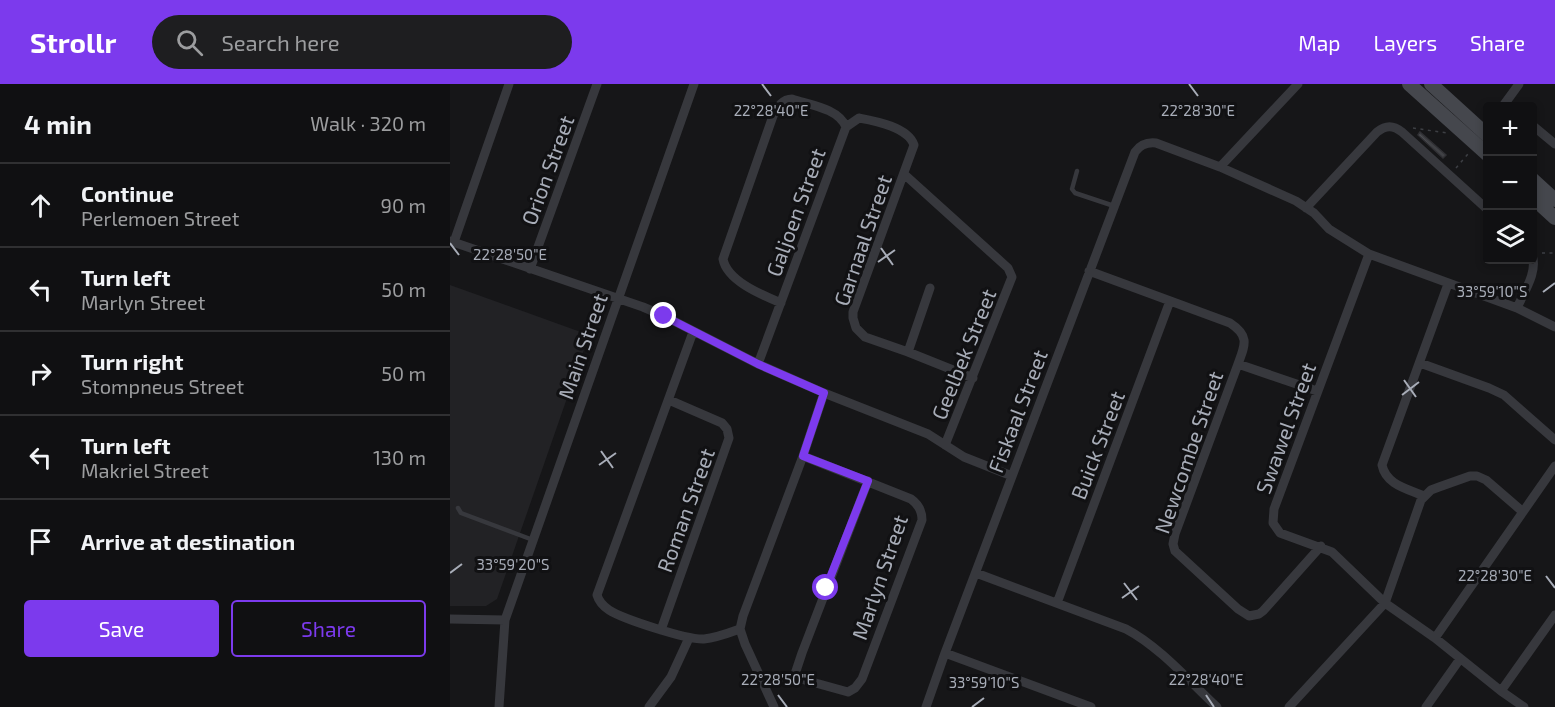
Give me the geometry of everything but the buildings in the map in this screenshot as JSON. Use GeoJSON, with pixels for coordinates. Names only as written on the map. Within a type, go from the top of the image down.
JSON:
{"type":"FeatureCollection","features":[{"type":"Feature","properties":{"kind":"street"},"geometry":{"type":"LineString","coordinates":[[509,84],[452,241],[618,297],[664,316],[758,364],[824,393],[916,428],[971,460],[1012,476]]}},
{"type":"Feature","properties":{"kind":"street","name":"Orion Street"},"geometry":{"type":"LineString","coordinates":[[530,269],[597,84]]}},
{"type":"Feature","properties":{"kind":"street","name":"Main Street"},"geometry":{"type":"LineString","coordinates":[[499,707],[505,620],[693,84]]}},
{"type":"Feature","properties":{"kind":"street"},"geometry":{"type":"LineString","coordinates":[[1298,84],[1220,167],[1296,201],[1329,229],[1369,254],[1517,308],[1555,327]]}},
{"type":"Feature","properties":{"kind":"street"},"geometry":{"type":"LineString","coordinates":[[1409,84],[1480,137]]}},
{"type":"Feature","properties":{"kind":"street"},"geometry":{"type":"LineString","coordinates":[[1431,84],[1480,137]]}},
{"type":"Feature","properties":{"kind":"street"},"geometry":{"type":"LineString","coordinates":[[1508,102],[1519,84]]}},
{"type":"Feature","properties":{"kind":"street","name":"Galjoen Street"},"geometry":{"type":"LineString","coordinates":[[758,364],[846,127],[842,119],[831,111],[792,99],[781,103],[773,116],[723,259],[726,268],[734,278],[780,303]]}},
{"type":"Feature","properties":{"kind":"street","name":"Garnaal Street"},"geometry":{"type":"LineString","coordinates":[[846,127],[859,118],[881,122],[907,135],[914,145],[853,312],[856,328],[862,335],[973,378]]}},
{"type":"Feature","properties":{"kind":"street"},"geometry":{"type":"LineString","coordinates":[[1306,208],[1377,132],[1389,126],[1398,129],[1483,205]]}},
{"type":"Feature","properties":{"kind":"street"},"geometry":{"type":"LineString","coordinates":[[1537,128],[1555,144]]}},
{"type":"Feature","properties":{"kind":"street","name":"Fiskaal Street"},"geometry":{"type":"LineString","coordinates":[[926,707],[1136,150],[1144,144],[1156,143],[1220,167]]}},
{"type":"Feature","properties":{"kind":"street","name":"Geelbek Street"},"geometry":{"type":"LineString","coordinates":[[904,174],[1008,268],[1012,277],[945,445]]}},
{"type":"Feature","properties":{"kind":"street"},"geometry":{"type":"LineString","coordinates":[[1537,183],[1555,200]]}},
{"type":"Feature","properties":{"kind":"street"},"geometry":{"type":"LineString","coordinates":[[1537,201],[1555,218]]}},
{"type":"Feature","properties":{"kind":"street","name":"Swawel Street"},"geometry":{"type":"LineString","coordinates":[[1369,254],[1274,509],[1273,523],[1280,533],[1321,546],[1338,556],[1385,603],[1435,638],[1524,707]]}},
{"type":"Feature","properties":{"kind":"street"},"geometry":{"type":"LineString","coordinates":[[1517,308],[1533,271],[1534,264]]}},
{"type":"Feature","properties":{"kind":"street","name":"Newcombe Street"},"geometry":{"type":"LineString","coordinates":[[1089,271],[1230,323],[1243,336],[1245,343],[1238,364],[1175,534],[1173,544],[1175,551],[1238,609],[1249,616],[1259,614],[1267,607],[1321,546]]}},
{"type":"Feature","properties":{"kind":"street"},"geometry":{"type":"LineString","coordinates":[[1424,496],[1398,486],[1384,475],[1382,465],[1448,284]]}},
{"type":"Feature","properties":{"kind":"street"},"geometry":{"type":"LineString","coordinates":[[908,352],[930,288]]}},
{"type":"Feature","properties":{"kind":"street","name":"Buick Street"},"geometry":{"type":"LineString","coordinates":[[1057,603],[1170,301]]}},
{"type":"Feature","properties":{"kind":"street"},"geometry":{"type":"LineString","coordinates":[[693,332],[597,595],[601,603],[614,613],[689,638],[704,639],[740,629]]}},
{"type":"Feature","properties":{"kind":"street"},"geometry":{"type":"LineString","coordinates":[[1420,363],[1504,394],[1555,440]]}},
{"type":"Feature","properties":{"kind":"street"},"geometry":{"type":"LineString","coordinates":[[1238,364],[1317,392]]}},
{"type":"Feature","properties":{"kind":"street"},"geometry":{"type":"LineString","coordinates":[[774,707],[740,629],[824,393]]}},
{"type":"Feature","properties":{"kind":"street","name":"Roman Street"},"geometry":{"type":"LineString","coordinates":[[661,630],[729,438],[727,429],[722,423],[669,400]]}},
{"type":"Feature","properties":{"kind":"street","name":"Marlyn Street"},"geometry":{"type":"LineString","coordinates":[[763,680],[794,676],[848,692],[855,688],[862,679],[922,520],[919,507],[911,499],[803,456]]}},
{"type":"Feature","properties":{"kind":"street"},"geometry":{"type":"LineString","coordinates":[[1435,638],[1555,466]]}},
{"type":"Feature","properties":{"kind":"street"},"geometry":{"type":"LineString","coordinates":[[1288,707],[1385,603],[1424,496],[1439,486],[1470,476],[1478,476],[1486,480],[1522,512]]}},
{"type":"Feature","properties":{"kind":"street"},"geometry":{"type":"LineString","coordinates":[[794,676],[868,481]]}},
{"type":"Feature","properties":{"kind":"street"},"geometry":{"type":"LineString","coordinates":[[976,573],[1136,634],[1217,707]]}},
{"type":"Feature","properties":{"kind":"street"},"geometry":{"type":"LineString","coordinates":[[1501,691],[1555,615]]}},
{"type":"Feature","properties":{"kind":"street"},"geometry":{"type":"LineString","coordinates":[[450,619],[505,620]]}},
{"type":"Feature","properties":{"kind":"street"},"geometry":{"type":"LineString","coordinates":[[649,707],[671,677],[689,638]]}},
{"type":"Feature","properties":{"kind":"street"},"geometry":{"type":"LineString","coordinates":[[945,653],[1091,707]]}},
{"type":"Feature","properties":{"kind":"street"},"geometry":{"type":"LineString","coordinates":[[1426,707],[1460,658]]}},
{"type":"Feature","properties":{"kind":"lane"},"geometry":{"type":"LineString","coordinates":[[1077,171],[1072,189],[1075,193],[1114,206]]}},
{"type":"Feature","properties":{"kind":"lane"},"geometry":{"type":"LineString","coordinates":[[458,508],[461,513],[533,540]]}},
{"type":"Feature","properties":{"kind":"path"},"geometry":{"type":"LineString","coordinates":[[1398,129],[1406,128],[1447,134],[1451,132]]}},
{"type":"Feature","properties":{"kind":"path"},"geometry":{"type":"LineString","coordinates":[[1450,175],[1480,137]]}},
{"type":"Feature","properties":{"kind":"path"},"geometry":{"type":"LineString","coordinates":[[1537,254],[1555,253]]}},
{"type":"Feature","properties":{"kind":"shaded area"},"geometry":{"type":"Polygon","coordinates":[[[450,285],[589,335],[497,599],[486,606],[450,606],[450,285]]]}},
{"type":"Feature","properties":{"kind":"route"},"geometry":{"type":"LineString","coordinates":[[664,316],[758,364],[824,393],[803,456],[868,481],[826,588]]}}]}
